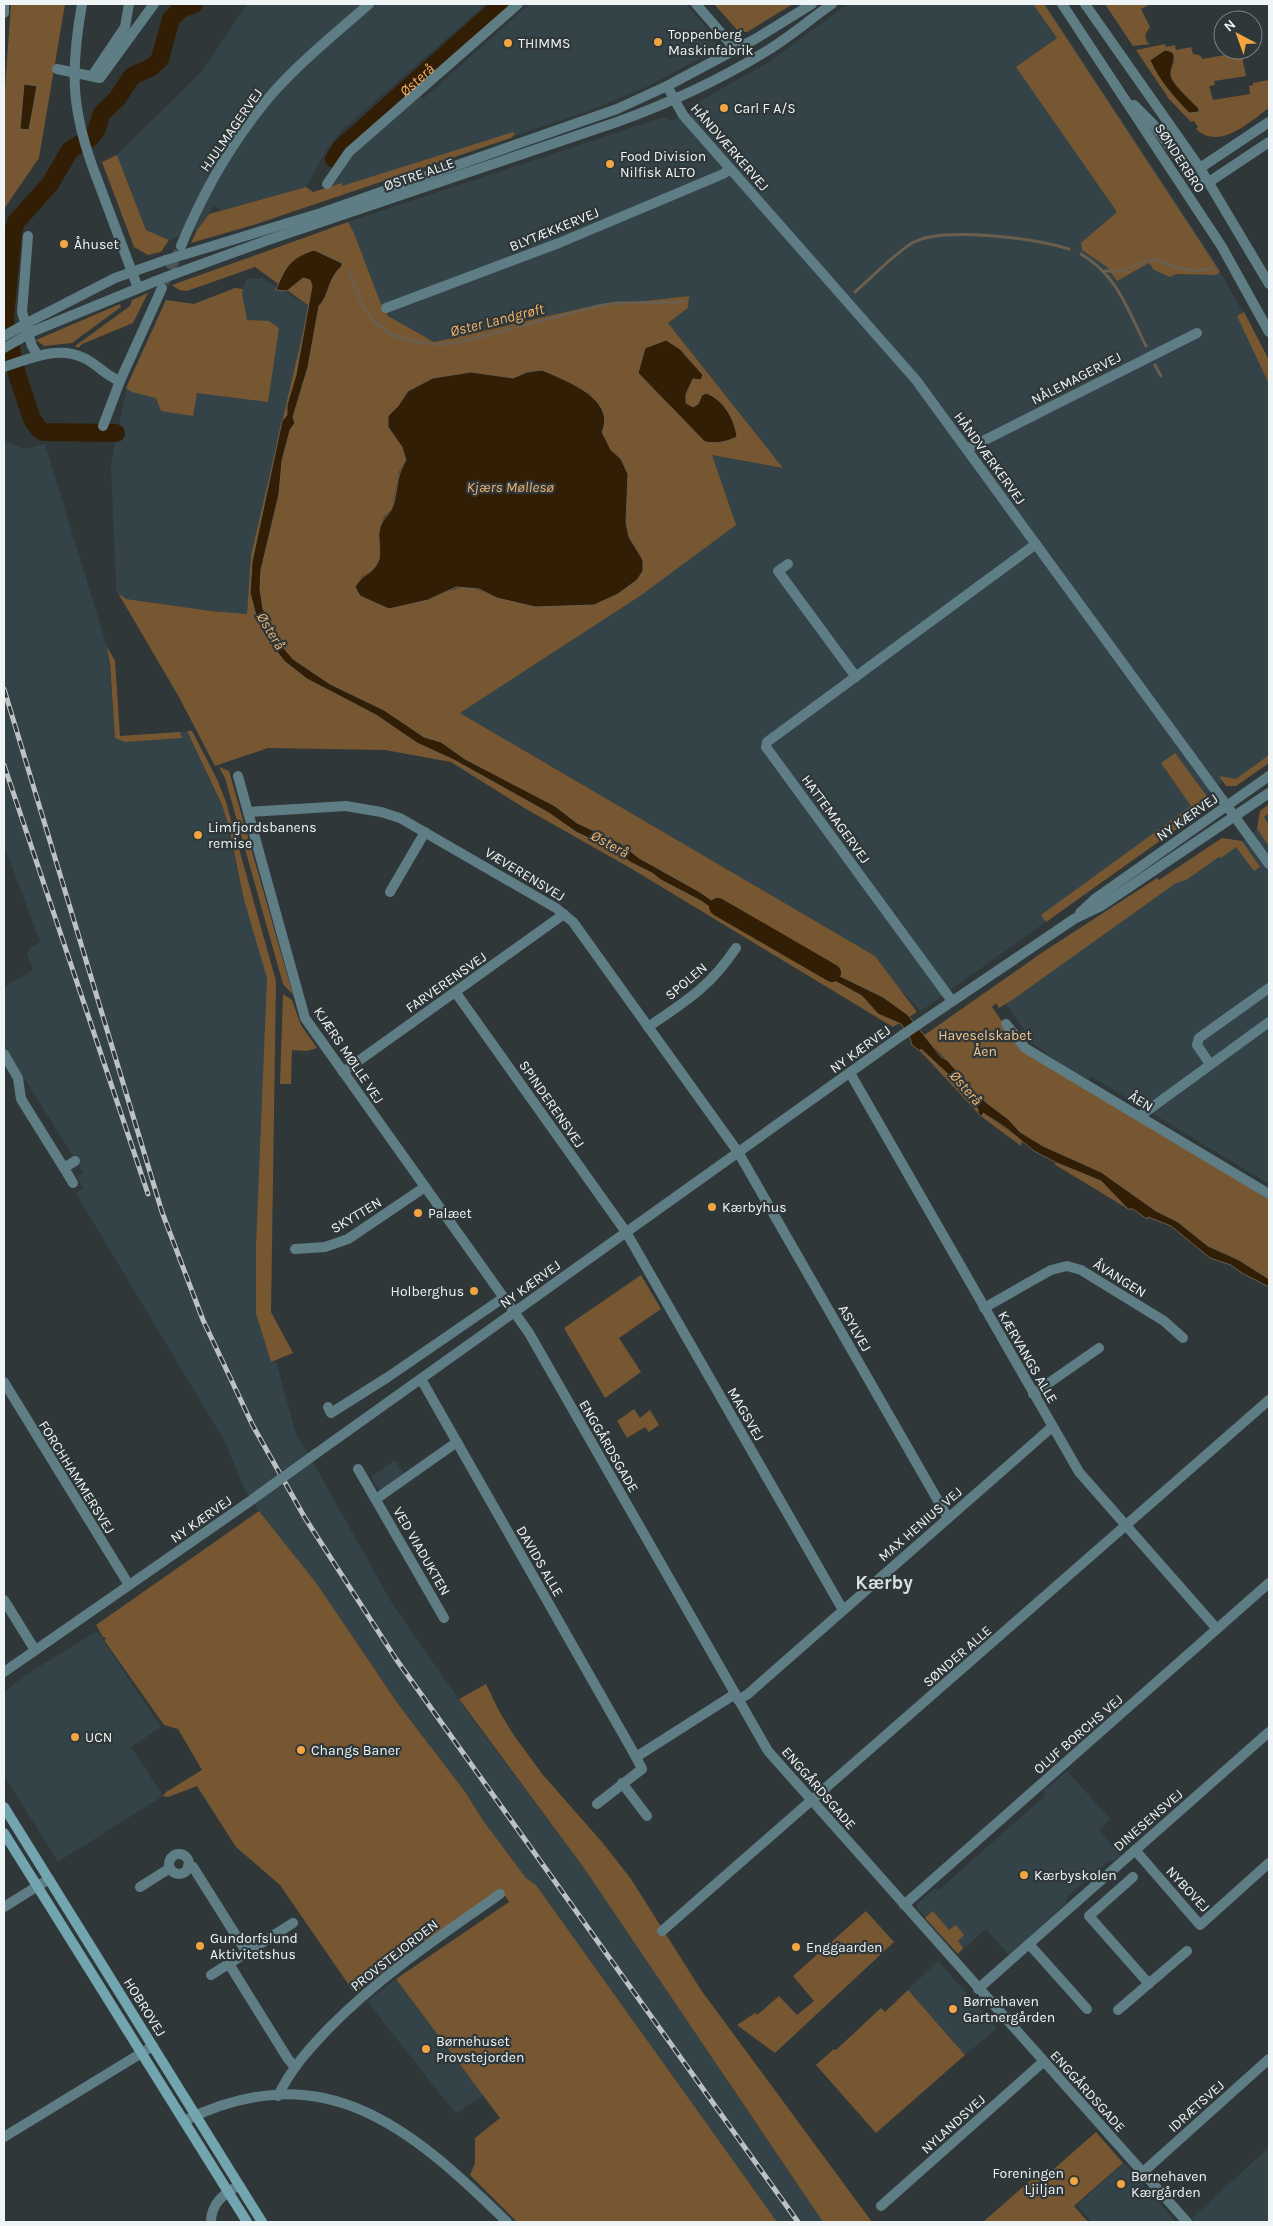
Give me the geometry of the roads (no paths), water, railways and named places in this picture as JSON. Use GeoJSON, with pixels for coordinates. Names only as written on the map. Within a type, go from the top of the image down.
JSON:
{"type":"FeatureCollection","features":[{"type":"Feature","properties":{"kind":"main road","name":"HOBROVEJ"},"geometry":{"type":"LineString","coordinates":[[4,1807],[262,2222]]}},
{"type":"Feature","properties":{"kind":"main road","name":"HOBROVEJ"},"geometry":{"type":"LineString","coordinates":[[4,1833],[247,2222]]}},
{"type":"Feature","properties":{"kind":"street"},"geometry":{"type":"LineString","coordinates":[[4,4],[4,13]]}},
{"type":"Feature","properties":{"kind":"street"},"geometry":{"type":"LineString","coordinates":[[82,4],[74,60],[75,101],[82,137],[138,288]]}},
{"type":"Feature","properties":{"kind":"street"},"geometry":{"type":"LineString","coordinates":[[92,76],[125,28],[129,4]]}},
{"type":"Feature","properties":{"kind":"street"},"geometry":{"type":"LineString","coordinates":[[57,69],[100,78],[103,76],[154,4]]}},
{"type":"Feature","properties":{"kind":"street","name":"HJULMAGERVEJ"},"geometry":{"type":"LineString","coordinates":[[183,250],[202,198],[219,168],[253,118],[296,69],[370,4]]}},
{"type":"Feature","properties":{"kind":"street"},"geometry":{"type":"LineString","coordinates":[[327,184],[349,152],[518,4]]}},
{"type":"Feature","properties":{"kind":"street"},"geometry":{"type":"LineString","coordinates":[[696,4],[729,42],[734,51]]}},
{"type":"Feature","properties":{"kind":"street","name":"ØSTRE ALLE"},"geometry":{"type":"LineString","coordinates":[[4,348],[32,326],[132,271],[166,260],[183,250],[321,212],[582,123],[667,86],[734,51],[812,4]]}},
{"type":"Feature","properties":{"kind":"street","name":"ØSTRE ALLE"},"geometry":{"type":"LineString","coordinates":[[4,336],[138,288],[159,285],[177,273],[268,240],[617,122],[674,100],[750,61],[832,4]]}},
{"type":"Feature","properties":{"kind":"street","name":"SØNDERBRO"},"geometry":{"type":"LineString","coordinates":[[1062,4],[1191,199],[1230,261],[1269,332]]}},
{"type":"Feature","properties":{"kind":"street","name":"SØNDERBRO"},"geometry":{"type":"LineString","coordinates":[[1085,4],[1200,168],[1269,284]]}},
{"type":"Feature","properties":{"kind":"street","name":"HÅNDVÆRKERVEJ"},"geometry":{"type":"LineString","coordinates":[[667,86],[683,116],[908,369],[1269,864]]}},
{"type":"Feature","properties":{"kind":"street"},"geometry":{"type":"LineString","coordinates":[[1119,90],[1153,124],[1192,177],[1209,182],[1269,142]]}},
{"type":"Feature","properties":{"kind":"street"},"geometry":{"type":"LineString","coordinates":[[1191,199],[1190,185],[1192,177],[1200,168],[1269,122]]}},
{"type":"Feature","properties":{"kind":"street","name":"BLYTÆKKERVEJ"},"geometry":{"type":"LineString","coordinates":[[386,308],[559,243],[723,174],[730,169]]}},
{"type":"Feature","properties":{"kind":"street"},"geometry":{"type":"LineString","coordinates":[[28,236],[22,312],[32,346],[38,356]]}},
{"type":"Feature","properties":{"kind":"street"},"geometry":{"type":"LineString","coordinates":[[103,426],[159,285]]}},
{"type":"Feature","properties":{"kind":"street","name":"NÅLEMAGERVEJ"},"geometry":{"type":"LineString","coordinates":[[967,449],[1197,333]]}},
{"type":"Feature","properties":{"kind":"street"},"geometry":{"type":"LineString","coordinates":[[10,365],[51,352],[77,355],[120,381]]}},
{"type":"Feature","properties":{"kind":"street","name":"HATTEMAGERVEJ"},"geometry":{"type":"LineString","coordinates":[[952,1001],[766,747],[767,742],[1036,544]]}},
{"type":"Feature","properties":{"kind":"street"},"geometry":{"type":"LineString","coordinates":[[788,564],[778,571],[856,677]]}},
{"type":"Feature","properties":{"kind":"street","name":"KJÆRS MØLLE VEJ"},"geometry":{"type":"LineString","coordinates":[[238,776],[305,1018],[514,1313]]}},
{"type":"Feature","properties":{"kind":"street","name":"NY KÆRVEJ"},"geometry":{"type":"LineString","coordinates":[[1074,919],[1096,898],[1269,776]]}},
{"type":"Feature","properties":{"kind":"street","name":"NY KÆRVEJ"},"geometry":{"type":"LineString","coordinates":[[4,1672],[246,1504],[901,1036],[1074,919],[1101,906],[1269,793]]}},
{"type":"Feature","properties":{"kind":"street","name":"VÆVERENSVEJ"},"geometry":{"type":"LineString","coordinates":[[248,812],[346,806],[381,812],[400,818],[564,914],[573,922],[738,1152]]}},
{"type":"Feature","properties":{"kind":"street"},"geometry":{"type":"LineString","coordinates":[[390,892],[426,832]]}},
{"type":"Feature","properties":{"kind":"street","name":"FARVERENSVEJ"},"geometry":{"type":"LineString","coordinates":[[343,1072],[564,914]]}},
{"type":"Feature","properties":{"kind":"street","name":"SPOLEN"},"geometry":{"type":"LineString","coordinates":[[648,1027],[704,988],[736,948]]}},
{"type":"Feature","properties":{"kind":"street"},"geometry":{"type":"LineString","coordinates":[[1210,1064],[1197,1046],[1199,1038],[1269,988]]}},
{"type":"Feature","properties":{"kind":"street","name":"SPINDERENSVEJ"},"geometry":{"type":"LineString","coordinates":[[456,993],[626,1232]]}},
{"type":"Feature","properties":{"kind":"street"},"geometry":{"type":"LineString","coordinates":[[1140,1116],[1269,1022]]}},
{"type":"Feature","properties":{"kind":"street","name":"ÅEN"},"geometry":{"type":"LineString","coordinates":[[1006,1024],[1025,1048],[1269,1194]]}},
{"type":"Feature","properties":{"kind":"street"},"geometry":{"type":"LineString","coordinates":[[4,1054],[18,1078],[21,1099],[73,1183]]}},
{"type":"Feature","properties":{"kind":"street","name":"KÆRVANGS ALLE"},"geometry":{"type":"LineString","coordinates":[[850,1072],[1079,1472],[1217,1629]]}},
{"type":"Feature","properties":{"kind":"street","name":"ASYLVEJ"},"geometry":{"type":"LineString","coordinates":[[738,1152],[948,1518]]}},
{"type":"Feature","properties":{"kind":"street"},"geometry":{"type":"LineString","coordinates":[[64,1168],[75,1161]]}},
{"type":"Feature","properties":{"kind":"street","name":"SKYTTEN"},"geometry":{"type":"LineString","coordinates":[[295,1249],[326,1247],[348,1239],[425,1187]]}},
{"type":"Feature","properties":{"kind":"street","name":"MAGSVEJ"},"geometry":{"type":"LineString","coordinates":[[626,1232],[843,1610]]}},
{"type":"Feature","properties":{"kind":"street","name":"ÅVANGEN"},"geometry":{"type":"LineString","coordinates":[[984,1308],[1051,1270],[1067,1266],[1081,1270],[1164,1320],[1183,1338]]}},
{"type":"Feature","properties":{"kind":"street","name":"NY KÆRVEJ"},"geometry":{"type":"LineString","coordinates":[[328,1407],[331,1413],[388,1377],[503,1298]]}},
{"type":"Feature","properties":{"kind":"street","name":"ENGGÅRDSGADE"},"geometry":{"type":"LineString","coordinates":[[514,1313],[529,1333],[768,1751],[1187,2222]]}},
{"type":"Feature","properties":{"kind":"street"},"geometry":{"type":"LineString","coordinates":[[1033,1394],[1099,1348]]}},
{"type":"Feature","properties":{"kind":"street","name":"DAVIDS ALLE"},"geometry":{"type":"LineString","coordinates":[[421,1379],[636,1757]]}},
{"type":"Feature","properties":{"kind":"street","name":"FORCHHAMMERSVEJ"},"geometry":{"type":"LineString","coordinates":[[4,1382],[129,1586]]}},
{"type":"Feature","properties":{"kind":"street","name":"SØNDER ALLE"},"geometry":{"type":"LineString","coordinates":[[662,1931],[1269,1400]]}},
{"type":"Feature","properties":{"kind":"street","name":"MAX HENIUS VEJ"},"geometry":{"type":"LineString","coordinates":[[736,1697],[748,1694],[1052,1427]]}},
{"type":"Feature","properties":{"kind":"street","name":"VED VIADUKTEN"},"geometry":{"type":"LineString","coordinates":[[376,1499],[457,1442]]}},
{"type":"Feature","properties":{"kind":"street","name":"VED VIADUKTEN"},"geometry":{"type":"LineString","coordinates":[[358,1469],[444,1618]]}},
{"type":"Feature","properties":{"kind":"street","name":"OLUF BORCHS VEJ"},"geometry":{"type":"LineString","coordinates":[[904,1905],[1269,1583]]}},
{"type":"Feature","properties":{"kind":"street"},"geometry":{"type":"LineString","coordinates":[[4,1600],[35,1650]]}},
{"type":"Feature","properties":{"kind":"street"},"geometry":{"type":"LineString","coordinates":[[597,1804],[642,1769],[636,1757],[736,1697]]}},
{"type":"Feature","properties":{"kind":"street","name":"DINESENSVEJ"},"geometry":{"type":"LineString","coordinates":[[978,1989],[1269,1732]]}},
{"type":"Feature","properties":{"kind":"street"},"geometry":{"type":"LineString","coordinates":[[622,1783],[647,1816]]}},
{"type":"Feature","properties":{"kind":"street","name":"NYBOVEJ"},"geometry":{"type":"LineString","coordinates":[[1135,1850],[1200,1925],[1269,1863]]}},
{"type":"Feature","properties":{"kind":"street"},"geometry":{"type":"LineString","coordinates":[[178,1854],[186,1857],[188,1866],[185,1871],[180,1874],[170,1868],[170,1859],[178,1854]]}},
{"type":"Feature","properties":{"kind":"street"},"geometry":{"type":"LineString","coordinates":[[188,1866],[193,1867],[247,1953]]}},
{"type":"Feature","properties":{"kind":"street"},"geometry":{"type":"LineString","coordinates":[[140,1887],[170,1868]]}},
{"type":"Feature","properties":{"kind":"street"},"geometry":{"type":"LineString","coordinates":[[1089,1916],[1133,1877]]}},
{"type":"Feature","properties":{"kind":"street"},"geometry":{"type":"LineString","coordinates":[[4,1907],[49,1880]]}},
{"type":"Feature","properties":{"kind":"street","name":"PROVSTEJORDEN"},"geometry":{"type":"LineString","coordinates":[[278,2096],[295,2067],[319,2039],[375,1984],[500,1894]]}},
{"type":"Feature","properties":{"kind":"street"},"geometry":{"type":"LineString","coordinates":[[1076,1902],[1149,1984]]}},
{"type":"Feature","properties":{"kind":"street"},"geometry":{"type":"LineString","coordinates":[[211,1976],[293,1923]]}},
{"type":"Feature","properties":{"kind":"street"},"geometry":{"type":"LineString","coordinates":[[1029,1944],[1087,2009]]}},
{"type":"Feature","properties":{"kind":"street"},"geometry":{"type":"LineString","coordinates":[[1118,2010],[1187,1951]]}},
{"type":"Feature","properties":{"kind":"street"},"geometry":{"type":"LineString","coordinates":[[229,1964],[288,2059],[295,2067]]}},
{"type":"Feature","properties":{"kind":"street"},"geometry":{"type":"LineString","coordinates":[[4,2137],[153,2046]]}},
{"type":"Feature","properties":{"kind":"street","name":"IDRÆTSVEJ"},"geometry":{"type":"LineString","coordinates":[[1142,2173],[1269,2059]]}},
{"type":"Feature","properties":{"kind":"street","name":"NYLANDSVEJ"},"geometry":{"type":"LineString","coordinates":[[881,2206],[1043,2062]]}},
{"type":"Feature","properties":{"kind":"street"},"geometry":{"type":"LineString","coordinates":[[184,2121],[219,2106],[278,2096],[306,2095],[342,2103],[369,2113],[415,2139],[456,2172],[507,2222]]}},
{"type":"Feature","properties":{"kind":"street"},"geometry":{"type":"LineString","coordinates":[[211,2222],[213,2208],[228,2192],[239,2184]]}},
{"type":"Feature","properties":{"kind":"water"},"geometry":{"type":"Polygon","coordinates":[[[1165,50],[1173,53],[1174,56],[1171,71],[1172,78],[1199,109],[1199,112],[1189,113],[1167,88],[1153,67],[1150,60],[1165,50]]]}},
{"type":"Feature","properties":{"kind":"water"},"geometry":{"type":"Polygon","coordinates":[[[24,84],[37,86],[29,130],[20,129],[24,84]]]}},
{"type":"Feature","properties":{"kind":"water"},"geometry":{"type":"Polygon","coordinates":[[[314,250],[342,263],[342,266],[331,281],[323,302],[319,306],[308,367],[293,417],[295,423],[290,430],[282,461],[279,494],[261,570],[260,589],[263,609],[271,625],[270,629],[275,638],[293,659],[330,684],[384,710],[424,737],[441,742],[465,759],[555,806],[577,823],[620,843],[639,858],[700,892],[743,922],[782,942],[809,961],[883,997],[908,1015],[941,1057],[947,1060],[979,1097],[1008,1119],[1020,1132],[1043,1146],[1101,1172],[1156,1211],[1178,1222],[1208,1246],[1239,1260],[1269,1279],[1269,1287],[1231,1265],[1210,1258],[1171,1226],[1148,1217],[1147,1219],[1133,1209],[1128,1209],[1101,1181],[1057,1163],[1034,1151],[1005,1127],[983,1113],[982,1117],[978,1113],[978,1109],[949,1075],[921,1049],[920,1051],[912,1045],[901,1024],[878,1014],[862,996],[833,980],[813,972],[782,950],[748,934],[701,901],[630,862],[618,852],[576,832],[549,813],[454,760],[417,743],[376,715],[307,679],[284,661],[258,623],[250,593],[252,562],[282,421],[287,415],[287,405],[296,375],[312,286],[310,280],[303,278],[287,291],[276,290],[289,264],[299,256],[314,250]]]}},
{"type":"Feature","properties":{"kind":"water"},"geometry":{"type":"Polygon","coordinates":[[[666,340],[680,349],[703,375],[701,380],[693,379],[686,394],[686,403],[693,407],[698,404],[702,395],[706,393],[718,400],[731,417],[737,437],[721,442],[705,442],[638,373],[645,348],[666,340]]]}},
{"type":"Feature","properties":{"kind":"water","name":"Kjærs Møllesø"},"geometry":{"type":"Polygon","coordinates":[[[542,370],[586,392],[602,410],[605,420],[602,432],[611,450],[621,459],[628,474],[626,523],[629,537],[643,560],[643,571],[637,580],[618,594],[594,605],[535,607],[497,598],[479,589],[456,587],[428,600],[389,609],[360,596],[355,587],[378,562],[380,555],[380,528],[392,508],[398,480],[406,460],[402,447],[388,427],[388,416],[398,406],[408,391],[433,378],[471,372],[513,378],[527,372],[542,370]]]}},
{"type":"Feature","properties":{"kind":"waterway"},"geometry":{"type":"LineString","coordinates":[[116,433],[44,432],[39,429],[32,419],[17,374],[6,329],[5,317],[13,232],[16,222],[50,184],[70,150],[90,138],[96,131],[102,113],[117,99],[132,76],[152,67],[160,59],[171,19],[181,9],[194,4]]}},
{"type":"Feature","properties":{"kind":"waterway","name":"Østerå"},"geometry":{"type":"LineString","coordinates":[[334,159],[341,148],[502,4]]}},
{"type":"Feature","properties":{"kind":"waterway","name":"Øster Landgrøft"},"geometry":{"type":"LineString","coordinates":[[855,292],[900,252],[914,242],[928,237],[947,235],[991,236],[1035,241],[1069,249]]}},
{"type":"Feature","properties":{"kind":"waterway","name":"Øster Landgrøft"},"geometry":{"type":"LineString","coordinates":[[1081,254],[1104,272],[1113,283],[1127,306],[1146,346]]}},
{"type":"Feature","properties":{"kind":"waterway"},"geometry":{"type":"LineString","coordinates":[[1105,271],[1123,271],[1147,260],[1156,260],[1174,267],[1197,271],[1212,268]]}},
{"type":"Feature","properties":{"kind":"waterway","name":"Øster Landgrøft"},"geometry":{"type":"LineString","coordinates":[[349,271],[362,304],[369,316],[390,333],[415,342],[429,344],[456,343],[616,303],[684,302]]}},
{"type":"Feature","properties":{"kind":"waterway","name":"Øster Landgrøft"},"geometry":{"type":"LineString","coordinates":[[1155,365],[1161,376]]}},
{"type":"Feature","properties":{"kind":"waterway","name":"Østerå"},"geometry":{"type":"LineString","coordinates":[[718,907],[832,973]]}},
{"type":"Feature","properties":{"kind":"tunnel"},"geometry":{"type":"LineString","coordinates":[[164,283],[179,251]]}},
{"type":"Feature","properties":{"kind":"railway"},"geometry":{"type":"LineString","coordinates":[[4,689],[162,1212],[203,1320],[253,1426],[305,1518],[396,1659],[798,2222]]}},
{"type":"Feature","properties":{"kind":"railway"},"geometry":{"type":"LineString","coordinates":[[4,765],[148,1194]]}},
{"type":"Feature","properties":{"kind":"place","name":"Toppenberg Maskinfabrik"},"geometry":{"type":"Point","coordinates":[658,42]}},
{"type":"Feature","properties":{"kind":"place","name":"THIMMS"},"geometry":{"type":"Point","coordinates":[508,43]}},
{"type":"Feature","properties":{"kind":"place","name":"Carl F A/S"},"geometry":{"type":"Point","coordinates":[724,108]}},
{"type":"Feature","properties":{"kind":"place","name":"Food Division Nilfisk ALTO"},"geometry":{"type":"Point","coordinates":[610,164]}},
{"type":"Feature","properties":{"kind":"place","name":"Åhuset"},"geometry":{"type":"Point","coordinates":[64,244]}},
{"type":"Feature","properties":{"kind":"place","name":"Limfjordsbanens remise"},"geometry":{"type":"Point","coordinates":[198,835]}},
{"type":"Feature","properties":{"kind":"place","name":"Kærbyhus"},"geometry":{"type":"Point","coordinates":[712,1207]}},
{"type":"Feature","properties":{"kind":"place","name":"Palæet"},"geometry":{"type":"Point","coordinates":[418,1213]}},
{"type":"Feature","properties":{"kind":"place","name":"Holberghus"},"geometry":{"type":"Point","coordinates":[474,1291]}},
{"type":"Feature","properties":{"kind":"place","name":"UCN"},"geometry":{"type":"Point","coordinates":[75,1737]}},
{"type":"Feature","properties":{"kind":"place","name":"Changs Baner"},"geometry":{"type":"Point","coordinates":[301,1750]}},
{"type":"Feature","properties":{"kind":"place","name":"Kærbyskolen"},"geometry":{"type":"Point","coordinates":[1024,1875]}},
{"type":"Feature","properties":{"kind":"place","name":"Gundorfslund Aktivitetshus"},"geometry":{"type":"Point","coordinates":[200,1946]}},
{"type":"Feature","properties":{"kind":"place","name":"Enggaarden"},"geometry":{"type":"Point","coordinates":[796,1947]}},
{"type":"Feature","properties":{"kind":"place","name":"Børnehaven Gartnergården"},"geometry":{"type":"Point","coordinates":[953,2009]}},
{"type":"Feature","properties":{"kind":"place","name":"Børnehuset Provstejorden"},"geometry":{"type":"Point","coordinates":[426,2049]}},
{"type":"Feature","properties":{"kind":"place","name":"Foreningen Ljiljan"},"geometry":{"type":"Point","coordinates":[1074,2181]}},
{"type":"Feature","properties":{"kind":"place","name":"Børnehaven Kærgården"},"geometry":{"type":"Point","coordinates":[1121,2184]}},
{"type":"Feature","properties":{"kind":"district","name":"Kærby"},"geometry":{"type":"Point","coordinates":[884,1582]}},
{"type":"Feature","properties":{"kind":"park label","name":"Haveselskabet Åen"},"geometry":{"type":"Point","coordinates":[985,1044]}}]}
